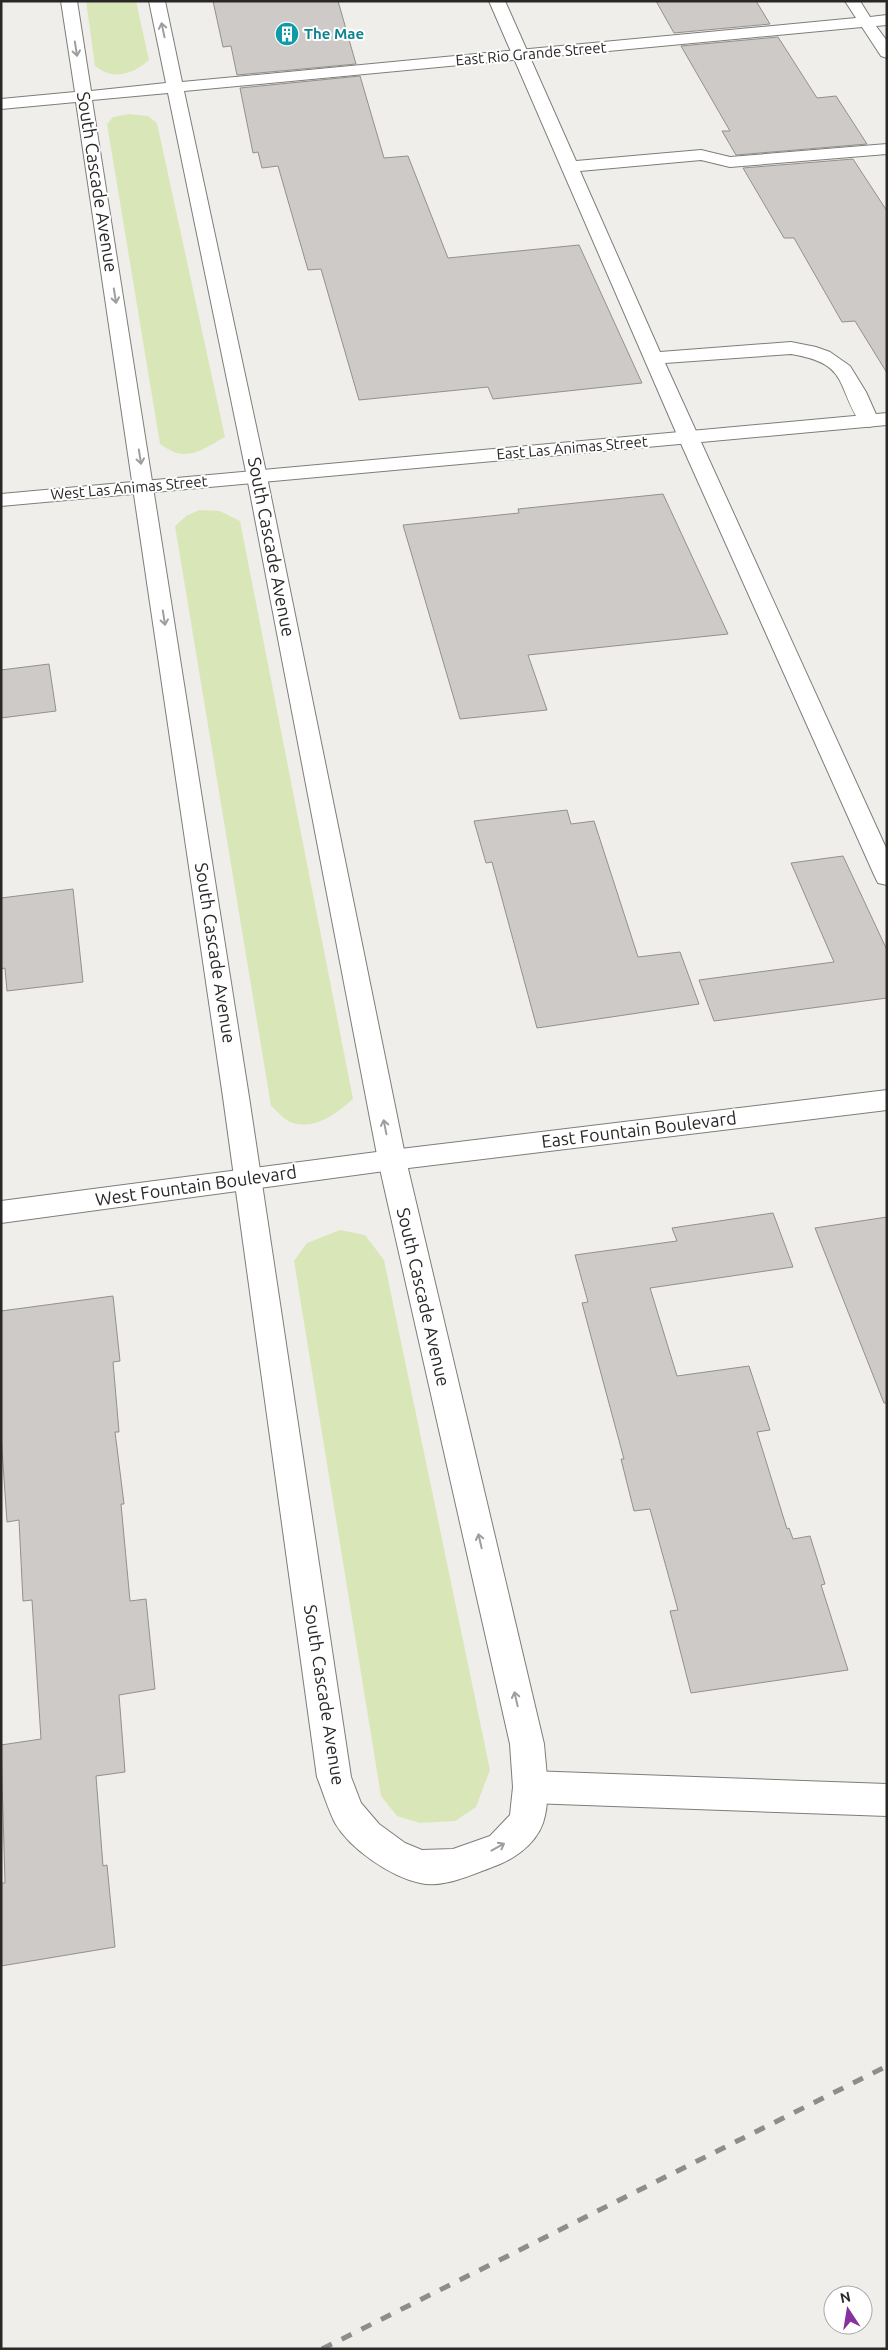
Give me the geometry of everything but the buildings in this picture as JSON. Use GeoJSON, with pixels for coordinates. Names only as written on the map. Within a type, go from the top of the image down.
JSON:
{"type":"FeatureCollection","features":[{"type":"Feature","properties":{"kind":"street","name":"South Cascade Avenue"},"geometry":{"type":"LineString","coordinates":[[69,1],[248,1180],[334,1777],[348,1814],[367,1835],[393,1855],[421,1866],[453,1864],[501,1848],[526,1822],[530,1787],[527,1744],[392,1160],[257,476],[157,1]]}},
{"type":"Feature","properties":{"kind":"street"},"geometry":{"type":"LineString","coordinates":[[497,1],[688,437],[887,877]]}},
{"type":"Feature","properties":{"kind":"street"},"geometry":{"type":"LineString","coordinates":[[852,1],[887,53]]}},
{"type":"Feature","properties":{"kind":"street","name":"East Rio Grande Street"},"geometry":{"type":"LineString","coordinates":[[1,104],[887,20]]}},
{"type":"Feature","properties":{"kind":"street"},"geometry":{"type":"LineString","coordinates":[[570,167],[701,155],[730,162],[887,149]]}},
{"type":"Feature","properties":{"kind":"street"},"geometry":{"type":"LineString","coordinates":[[654,358],[791,348],[814,351],[837,362],[848,374],[878,420]]}},
{"type":"Feature","properties":{"kind":"street","name":"East Las Animas Street"},"geometry":{"type":"LineString","coordinates":[[257,476],[878,420]]}},
{"type":"Feature","properties":{"kind":"street","name":"West Las Animas Street"},"geometry":{"type":"LineString","coordinates":[[1,500],[257,476]]}},
{"type":"Feature","properties":{"kind":"street","name":"East Fountain Boulevard"},"geometry":{"type":"LineString","coordinates":[[392,1160],[887,1100]]}},
{"type":"Feature","properties":{"kind":"street","name":"West Fountain Boulevard"},"geometry":{"type":"LineString","coordinates":[[1,1212],[392,1160]]}},
{"type":"Feature","properties":{"kind":"street"},"geometry":{"type":"LineString","coordinates":[[530,1787],[887,1800]]}},
{"type":"Feature","properties":{"kind":"green space"},"geometry":{"type":"Polygon","coordinates":[[[86,1],[136,1],[149,60],[137,69],[123,74],[102,71],[95,66],[86,1]]]}},
{"type":"Feature","properties":{"kind":"green space"},"geometry":{"type":"Polygon","coordinates":[[[129,114],[148,116],[157,123],[225,437],[194,453],[178,453],[160,444],[107,124],[113,117],[129,114]]]}},
{"type":"Feature","properties":{"kind":"green space"},"geometry":{"type":"Polygon","coordinates":[[[199,510],[220,511],[240,521],[353,1099],[333,1115],[310,1124],[302,1125],[290,1122],[271,1106],[175,526],[186,516],[199,510]]]}},
{"type":"Feature","properties":{"kind":"green space"},"geometry":{"type":"Polygon","coordinates":[[[340,1230],[365,1235],[384,1260],[490,1770],[476,1807],[455,1821],[420,1823],[397,1816],[381,1796],[294,1261],[307,1243],[340,1230]]]}},
{"type":"Feature","properties":{"kind":"railway"},"geometry":{"type":"LineString","coordinates":[[322,2349],[887,2066]]}},
{"type":"Feature","properties":{"kind":"place","name":"The Mae"},"geometry":{"type":"Point","coordinates":[287,34]}}]}
